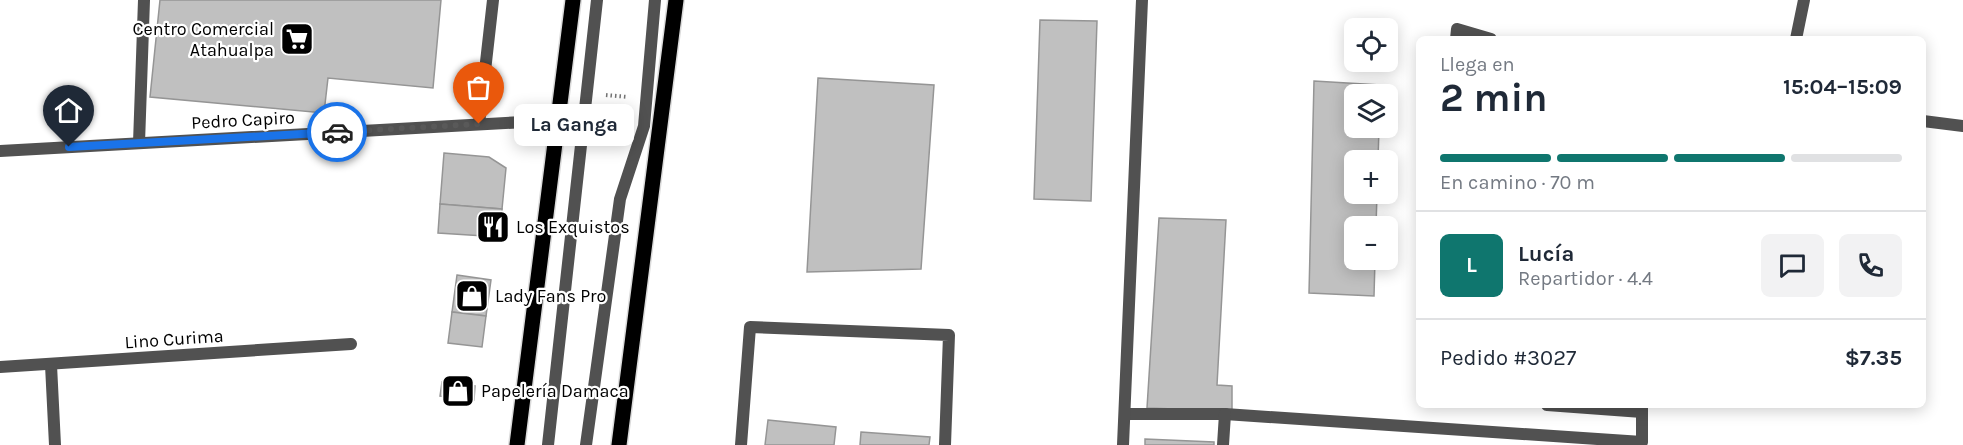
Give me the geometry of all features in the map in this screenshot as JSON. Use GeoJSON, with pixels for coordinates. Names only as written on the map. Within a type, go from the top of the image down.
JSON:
{"type":"FeatureCollection","features":[{"type":"Feature","properties":{"kind":"main road"},"geometry":{"type":"LineString","coordinates":[[517,445],[560,120],[573,0]]}},
{"type":"Feature","properties":{"kind":"main road"},"geometry":{"type":"LineString","coordinates":[[618,445],[676,0]]}},
{"type":"Feature","properties":{"kind":"street"},"geometry":{"type":"LineString","coordinates":[[139,143],[144,0]]}},
{"type":"Feature","properties":{"kind":"street"},"geometry":{"type":"LineString","coordinates":[[479,124],[493,0]]}},
{"type":"Feature","properties":{"kind":"street"},"geometry":{"type":"LineString","coordinates":[[548,445],[597,0]]}},
{"type":"Feature","properties":{"kind":"street"},"geometry":{"type":"LineString","coordinates":[[586,445],[620,200],[644,126],[655,0]]}},
{"type":"Feature","properties":{"kind":"street"},"geometry":{"type":"LineString","coordinates":[[1123,445],[1142,0]]}},
{"type":"Feature","properties":{"kind":"street"},"geometry":{"type":"LineString","coordinates":[[1797,36],[1804,0]]}},
{"type":"Feature","properties":{"kind":"street"},"geometry":{"type":"LineString","coordinates":[[1456,36],[1457,29],[1481,36]]}},
{"type":"Feature","properties":{"kind":"street","name":"Pedro Capiro"},"geometry":{"type":"LineString","coordinates":[[0,151],[560,120]]}},
{"type":"Feature","properties":{"kind":"street"},"geometry":{"type":"LineString","coordinates":[[1926,121],[1963,126]]}},
{"type":"Feature","properties":{"kind":"street"},"geometry":{"type":"LineString","coordinates":[[741,445],[750,327],[949,335],[945,445]]}},
{"type":"Feature","properties":{"kind":"street","name":"Lino Curima"},"geometry":{"type":"LineString","coordinates":[[0,367],[351,344]]}},
{"type":"Feature","properties":{"kind":"street"},"geometry":{"type":"LineString","coordinates":[[51,365],[55,445]]}},
{"type":"Feature","properties":{"kind":"street"},"geometry":{"type":"LineString","coordinates":[[1125,414],[1225,414],[1642,442],[1642,408]]}},
{"type":"Feature","properties":{"kind":"street"},"geometry":{"type":"LineString","coordinates":[[1223,445],[1225,414]]}},
{"type":"Feature","properties":{"kind":"path"},"geometry":{"type":"LineString","coordinates":[[586,94],[647,98]]}},
{"type":"Feature","properties":{"kind":"building","name":"Centro Comercial Atahualpa"},"geometry":{"type":"Polygon","coordinates":[[[160,0],[441,0],[433,88],[328,78],[324,113],[150,97],[160,0]]]}},
{"type":"Feature","properties":{"kind":"building"},"geometry":{"type":"Polygon","coordinates":[[[1040,20],[1097,21],[1091,201],[1034,199],[1040,20]]]}},
{"type":"Feature","properties":{"kind":"building"},"geometry":{"type":"Polygon","coordinates":[[[818,78],[934,85],[921,269],[807,272],[818,78]]]}},
{"type":"Feature","properties":{"kind":"building"},"geometry":{"type":"Polygon","coordinates":[[[1314,81],[1364,84],[1344,84],[1344,138],[1379,138],[1378,150],[1344,150],[1344,204],[1377,204],[1376,216],[1344,216],[1344,270],[1375,270],[1374,296],[1309,293],[1314,81]]]}},
{"type":"Feature","properties":{"kind":"building"},"geometry":{"type":"Polygon","coordinates":[[[444,153],[489,157],[506,168],[502,209],[440,204],[444,153]]]}},
{"type":"Feature","properties":{"kind":"building"},"geometry":{"type":"Polygon","coordinates":[[[440,204],[502,209],[500,237],[438,233],[440,204]]]}},
{"type":"Feature","properties":{"kind":"building"},"geometry":{"type":"Polygon","coordinates":[[[1159,218],[1226,220],[1217,385],[1232,386],[1232,411],[1147,408],[1159,218]]]}},
{"type":"Feature","properties":{"kind":"building","name":"Lady Fans Pro"},"geometry":{"type":"Polygon","coordinates":[[[457,275],[491,280],[486,316],[452,312],[457,275]]]}},
{"type":"Feature","properties":{"kind":"building"},"geometry":{"type":"Polygon","coordinates":[[[452,312],[486,316],[482,347],[448,343],[452,312]]]}},
{"type":"Feature","properties":{"kind":"building","name":"Papelería Damaca"},"geometry":{"type":"Polygon","coordinates":[[[442,382],[475,386],[474,400],[440,396],[442,382]]]}},
{"type":"Feature","properties":{"kind":"building"},"geometry":{"type":"Polygon","coordinates":[[[768,420],[836,427],[834,445],[765,445],[768,420]]]}},
{"type":"Feature","properties":{"kind":"building"},"geometry":{"type":"Polygon","coordinates":[[[861,432],[930,437],[929,445],[860,445],[861,432]]]}},
{"type":"Feature","properties":{"kind":"building"},"geometry":{"type":"Polygon","coordinates":[[[1145,439],[1214,442],[1214,445],[1145,445],[1145,439]]]}},
{"type":"Feature","properties":{"kind":"way so far"},"geometry":{"type":"LineString","coordinates":[[337,132],[479,124]]}},
{"type":"Feature","properties":{"kind":"place","name":"Centro Comercial Atahualpa"},"geometry":{"type":"Point","coordinates":[297,39]}},
{"type":"Feature","properties":{"kind":"place","name":"La Ganga"},"geometry":{"type":"Point","coordinates":[479,124]}},
{"type":"Feature","properties":{"kind":"place","name":"Los Exquistos"},"geometry":{"type":"Point","coordinates":[493,227]}},
{"type":"Feature","properties":{"kind":"place","name":"Lady Fans Pro"},"geometry":{"type":"Point","coordinates":[472,296]}},
{"type":"Feature","properties":{"kind":"place","name":"Papelería Damaca"},"geometry":{"type":"Point","coordinates":[458,391]}},
{"type":"Feature","properties":{"kind":"route"},"geometry":{"type":"LineString","coordinates":[[69,147],[337,132]]}}]}
